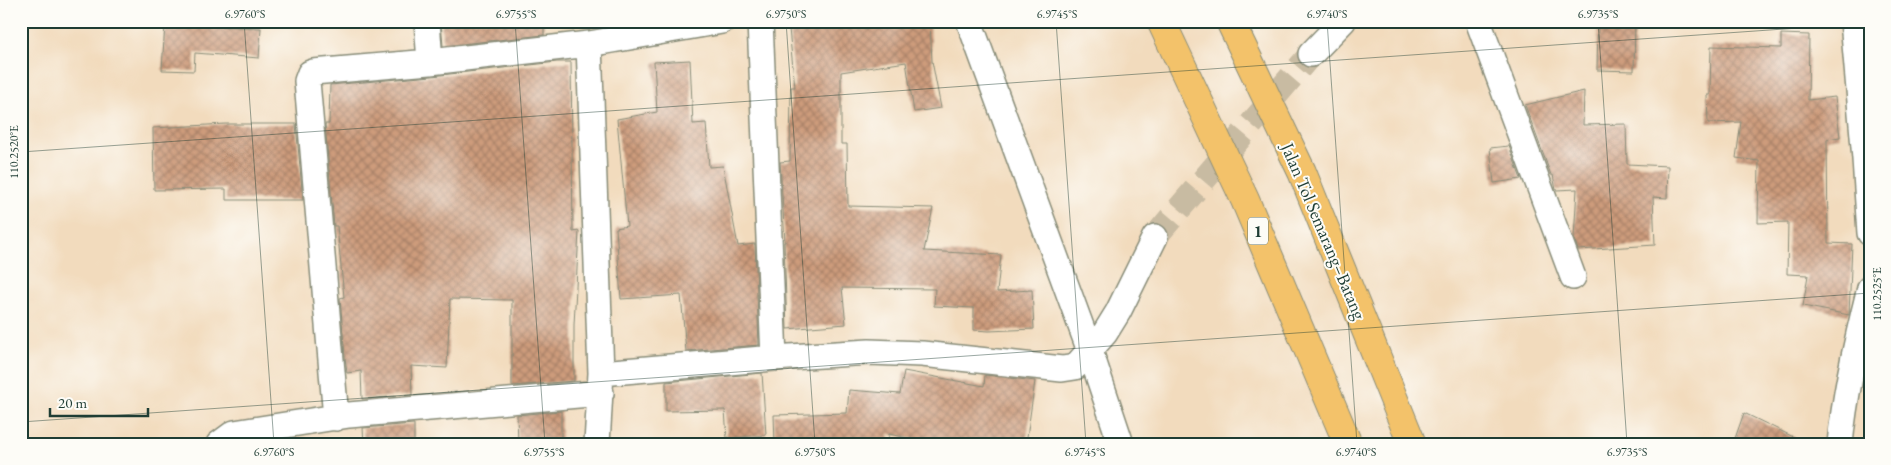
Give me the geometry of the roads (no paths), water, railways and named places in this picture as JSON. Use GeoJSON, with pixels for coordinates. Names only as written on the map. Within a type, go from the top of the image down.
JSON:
{"type":"FeatureCollection","features":[{"type":"Feature","properties":{"kind":"highway","name":"1"},"geometry":{"type":"LineString","coordinates":[[1162,21],[1245,200],[1348,444]]}},
{"type":"Feature","properties":{"kind":"highway","name":"Jalan Tol Semarang–Batang"},"geometry":{"type":"LineString","coordinates":[[1230,21],[1302,172],[1412,444]]}},
{"type":"Feature","properties":{"kind":"street"},"geometry":{"type":"LineString","coordinates":[[427,21],[430,62]]}},
{"type":"Feature","properties":{"kind":"street"},"geometry":{"type":"LineString","coordinates":[[336,418],[307,81],[310,73],[589,44],[722,21]]}},
{"type":"Feature","properties":{"kind":"street"},"geometry":{"type":"LineString","coordinates":[[760,21],[774,358]]}},
{"type":"Feature","properties":{"kind":"street"},"geometry":{"type":"LineString","coordinates":[[969,21],[1090,351],[1121,444]]}},
{"type":"Feature","properties":{"kind":"street"},"geometry":{"type":"LineString","coordinates":[[1311,54],[1343,21]]}},
{"type":"Feature","properties":{"kind":"street"},"geometry":{"type":"LineString","coordinates":[[1478,21],[1573,277]]}},
{"type":"Feature","properties":{"kind":"street"},"geometry":{"type":"LineString","coordinates":[[1853,21],[1870,233]]}},
{"type":"Feature","properties":{"kind":"street"},"geometry":{"type":"LineString","coordinates":[[589,44],[601,383],[598,444]]}},
{"type":"Feature","properties":{"kind":"street"},"geometry":{"type":"LineString","coordinates":[[219,444],[234,433],[774,358],[869,352],[922,354],[1062,369],[1075,367],[1105,333],[1118,312],[1155,237]]}},
{"type":"Feature","properties":{"kind":"street"},"geometry":{"type":"LineString","coordinates":[[1840,444],[1856,340],[1870,288]]}},
{"type":"Feature","properties":{"kind":"tunnel"},"geometry":{"type":"LineString","coordinates":[[1155,237],[1311,54]]}}]}
